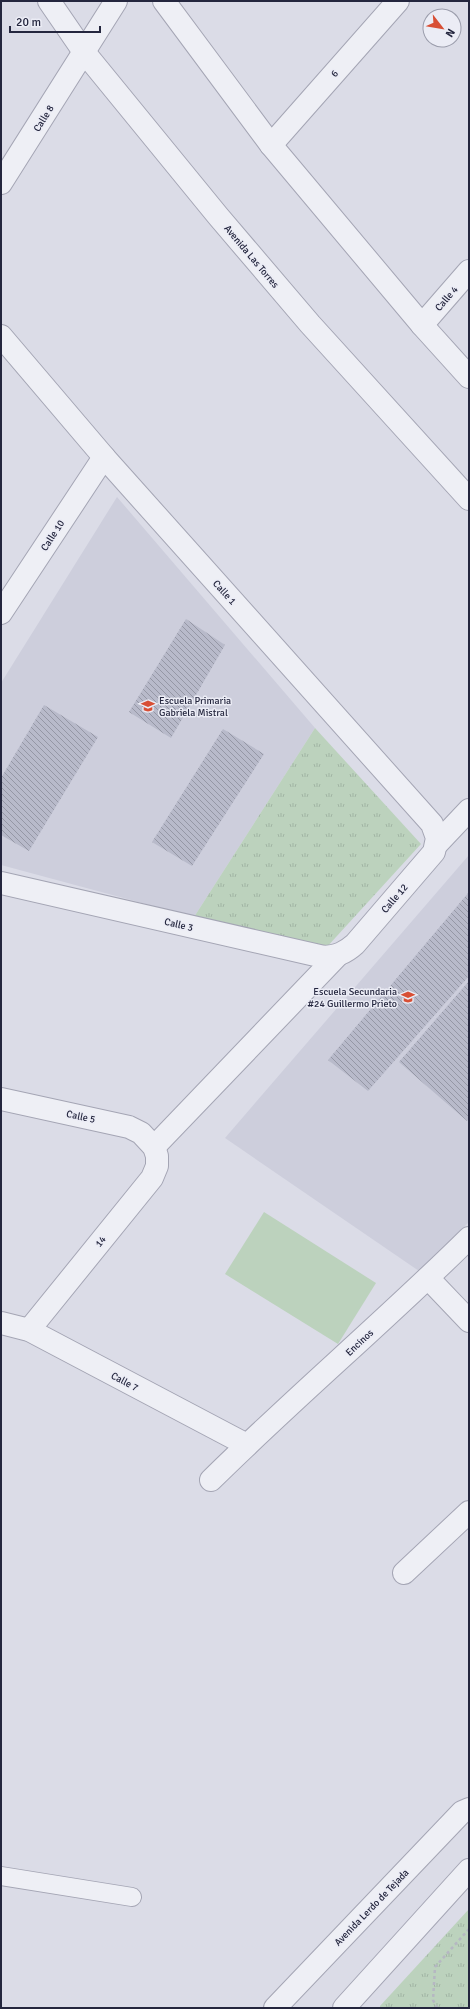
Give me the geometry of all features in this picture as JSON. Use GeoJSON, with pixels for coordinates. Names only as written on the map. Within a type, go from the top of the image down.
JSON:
{"type":"FeatureCollection","features":[{"type":"Feature","properties":{"kind":"street","name":"Avenida Las Torres"},"geometry":{"type":"LineString","coordinates":[[49,1],[84,52],[218,216],[310,324],[469,499]]}},
{"type":"Feature","properties":{"kind":"street","name":"Calle 8"},"geometry":{"type":"LineString","coordinates":[[1,183],[116,1]]}},
{"type":"Feature","properties":{"kind":"street"},"geometry":{"type":"LineString","coordinates":[[164,1],[271,145],[422,325],[469,377]]}},
{"type":"Feature","properties":{"kind":"street","name":"6"},"geometry":{"type":"LineString","coordinates":[[271,145],[398,1]]}},
{"type":"Feature","properties":{"kind":"street","name":"Calle 4"},"geometry":{"type":"LineString","coordinates":[[422,325],[469,271]]}},
{"type":"Feature","properties":{"kind":"street","name":"Calle 1"},"geometry":{"type":"LineString","coordinates":[[1,336],[104,457],[432,824],[436,832],[435,848]]}},
{"type":"Feature","properties":{"kind":"street","name":"Calle 10"},"geometry":{"type":"LineString","coordinates":[[1,613],[104,457]]}},
{"type":"Feature","properties":{"kind":"street","name":"Calle 12"},"geometry":{"type":"LineString","coordinates":[[154,1147],[346,950],[469,810]]}},
{"type":"Feature","properties":{"kind":"street","name":"Calle 3"},"geometry":{"type":"LineString","coordinates":[[1,883],[324,956],[346,950]]}},
{"type":"Feature","properties":{"kind":"street","name":"Calle 5"},"geometry":{"type":"LineString","coordinates":[[1,1099],[129,1127],[140,1133],[154,1147]]}},
{"type":"Feature","properties":{"kind":"street","name":"14"},"geometry":{"type":"LineString","coordinates":[[28,1330],[152,1178],[157,1166],[154,1147]]}},
{"type":"Feature","properties":{"kind":"street","name":"Encinos"},"geometry":{"type":"LineString","coordinates":[[211,1480],[469,1238]]}},
{"type":"Feature","properties":{"kind":"street"},"geometry":{"type":"LineString","coordinates":[[428,1278],[469,1321]]}},
{"type":"Feature","properties":{"kind":"street","name":"Calle 7"},"geometry":{"type":"LineString","coordinates":[[1,1323],[28,1330],[247,1445]]}},
{"type":"Feature","properties":{"kind":"street"},"geometry":{"type":"LineString","coordinates":[[404,1573],[469,1512]]}},
{"type":"Feature","properties":{"kind":"street","name":"Avenida Lerdo de Tejada"},"geometry":{"type":"LineString","coordinates":[[275,2008],[462,1812],[469,1809]]}},
{"type":"Feature","properties":{"kind":"street"},"geometry":{"type":"LineString","coordinates":[[344,2008],[469,1870]]}},
{"type":"Feature","properties":{"kind":"lane"},"geometry":{"type":"LineString","coordinates":[[1,1876],[132,1897]]}},
{"type":"Feature","properties":{"kind":"path"},"geometry":{"type":"LineString","coordinates":[[437,2008],[433,2000],[435,1967],[469,1929]]}},
{"type":"Feature","properties":{"kind":"shaded area","name":"Escuela Primaria Gabriela Mistral"},"geometry":{"type":"Polygon","coordinates":[[[117,497],[315,728],[194,917],[1,865],[1,683],[117,497]]]}},
{"type":"Feature","properties":{"kind":"shaded area","name":"Escuela Secundaria #24 Guillermo Prieto"},"geometry":{"type":"Polygon","coordinates":[[[469,855],[469,1222],[419,1271],[225,1138],[469,855]]]}},
{"type":"Feature","properties":{"kind":"green space"},"geometry":{"type":"Polygon","coordinates":[[[315,728],[421,844],[326,948],[194,917],[315,728]]]}},
{"type":"Feature","properties":{"kind":"green space"},"geometry":{"type":"Polygon","coordinates":[[[264,1212],[376,1283],[338,1344],[225,1274],[264,1212]]]}},
{"type":"Feature","properties":{"kind":"green space"},"geometry":{"type":"Polygon","coordinates":[[[469,1909],[469,2008],[380,2008],[380,2006],[469,1909]]]}},
{"type":"Feature","properties":{"kind":"building"},"geometry":{"type":"Polygon","coordinates":[[[186,619],[225,645],[171,738],[129,712],[186,619]]]}},
{"type":"Feature","properties":{"kind":"building"},"geometry":{"type":"Polygon","coordinates":[[[44,705],[98,737],[29,851],[1,835],[1,778],[44,705]]]}},
{"type":"Feature","properties":{"kind":"building"},"geometry":{"type":"Polygon","coordinates":[[[223,729],[264,754],[192,866],[152,842],[223,729]]]}},
{"type":"Feature","properties":{"kind":"building"},"geometry":{"type":"Polygon","coordinates":[[[469,892],[469,976],[368,1091],[328,1060],[469,892]]]}},
{"type":"Feature","properties":{"kind":"building"},"geometry":{"type":"Polygon","coordinates":[[[469,981],[469,1119],[467,1121],[399,1062],[469,981]]]}},
{"type":"Feature","properties":{"kind":"place","name":"Escuela Primaria Gabriela Mistral"},"geometry":{"type":"Point","coordinates":[148,706]}},
{"type":"Feature","properties":{"kind":"place","name":"Escuela Secundaria #24 Guillermo Prieto"},"geometry":{"type":"Point","coordinates":[408,997]}}]}
